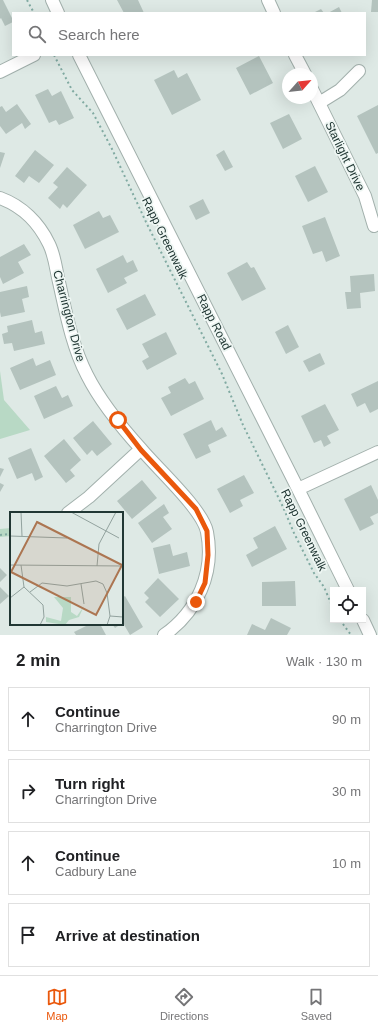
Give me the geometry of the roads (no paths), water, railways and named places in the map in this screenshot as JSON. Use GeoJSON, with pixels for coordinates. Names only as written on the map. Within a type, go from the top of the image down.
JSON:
{"type":"FeatureCollection","features":[{"type":"Feature","properties":{"kind":"street"},"geometry":{"type":"LineString","coordinates":[[52,0],[58,12]]}},
{"type":"Feature","properties":{"kind":"street"},"geometry":{"type":"LineString","coordinates":[[268,0],[274,12]]}},
{"type":"Feature","properties":{"kind":"street"},"geometry":{"type":"LineString","coordinates":[[0,72],[32,56]]}},
{"type":"Feature","properties":{"kind":"street","name":"Rapp Road"},"geometry":{"type":"LineString","coordinates":[[80,56],[347,587]]}},
{"type":"Feature","properties":{"kind":"street"},"geometry":{"type":"LineString","coordinates":[[296,56],[302,68]]}},
{"type":"Feature","properties":{"kind":"street"},"geometry":{"type":"LineString","coordinates":[[319,103],[340,90],[359,71]]}},
{"type":"Feature","properties":{"kind":"street","name":"Starlight Drive"},"geometry":{"type":"LineString","coordinates":[[319,103],[365,196],[374,226]]}},
{"type":"Feature","properties":{"kind":"street","name":"Charrington Drive"},"geometry":{"type":"LineString","coordinates":[[0,198],[8,201],[31,217],[50,246],[76,349],[86,374],[98,395],[141,450],[196,509],[207,531],[208,555],[205,583],[196,602],[184,618],[164,635]]}},
{"type":"Feature","properties":{"kind":"street"},"geometry":{"type":"LineString","coordinates":[[69,512],[89,497],[141,450]]}},
{"type":"Feature","properties":{"kind":"street"},"geometry":{"type":"LineString","coordinates":[[298,489],[378,452]]}},
{"type":"Feature","properties":{"kind":"street"},"geometry":{"type":"LineString","coordinates":[[364,623],[370,635]]}}]}
